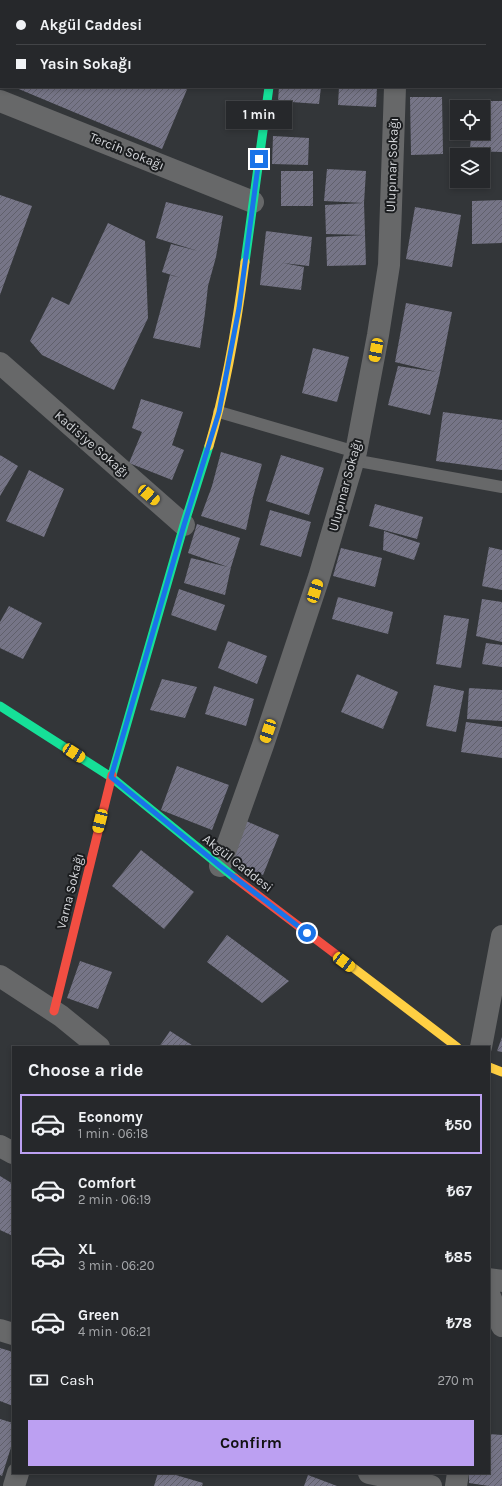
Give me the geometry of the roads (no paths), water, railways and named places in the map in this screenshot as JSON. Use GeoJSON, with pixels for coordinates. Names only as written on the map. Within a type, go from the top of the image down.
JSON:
{"type":"FeatureCollection","features":[{"type":"Feature","properties":{"kind":"street","name":"Varna Sokağı"},"geometry":{"type":"LineString","coordinates":[[54,1011],[111,777],[184,525],[219,412],[239,308],[269,88]]}},
{"type":"Feature","properties":{"kind":"street","name":"Ulupınar Sokağı"},"geometry":{"type":"LineString","coordinates":[[220,866],[263,745],[317,584],[355,456],[378,335],[389,264],[395,88]]}},
{"type":"Feature","properties":{"kind":"street","name":"Tercih Sokağı"},"geometry":{"type":"LineString","coordinates":[[0,101],[253,202]]}},
{"type":"Feature","properties":{"kind":"street","name":"Kadisiye Sokağı"},"geometry":{"type":"LineString","coordinates":[[0,362],[184,525]]}},
{"type":"Feature","properties":{"kind":"street","name":"Akgül Caddesi"},"geometry":{"type":"LineString","coordinates":[[0,706],[111,777],[220,866],[456,1046]]}},
{"type":"Feature","properties":{"kind":"street"},"geometry":{"type":"LineString","coordinates":[[481,1046],[502,936]]}},
{"type":"Feature","properties":{"kind":"street"},"geometry":{"type":"LineString","coordinates":[[0,976],[61,1016],[98,1046]]}},
{"type":"Feature","properties":{"kind":"street"},"geometry":{"type":"LineString","coordinates":[[490,1067],[502,1072]]}},
{"type":"Feature","properties":{"kind":"street"},"geometry":{"type":"LineString","coordinates":[[0,1146],[12,1152]]}},
{"type":"Feature","properties":{"kind":"street"},"geometry":{"type":"LineString","coordinates":[[490,1279],[502,1281]]}},
{"type":"Feature","properties":{"kind":"street"},"geometry":{"type":"LineString","coordinates":[[490,1296],[502,1326]]}},
{"type":"Feature","properties":{"kind":"street"},"geometry":{"type":"LineString","coordinates":[[0,1330],[12,1334]]}},
{"type":"Feature","properties":{"kind":"street"},"geometry":{"type":"LineString","coordinates":[[14,1486],[18,1474]]}},
{"type":"Feature","properties":{"kind":"street"},"geometry":{"type":"LineString","coordinates":[[374,1474],[431,1486]]}},
{"type":"Feature","properties":{"kind":"street"},"geometry":{"type":"LineString","coordinates":[[456,1486],[458,1474]]}},
{"type":"Feature","properties":{"kind":"lane"},"geometry":{"type":"LineString","coordinates":[[219,412],[355,456],[502,488]]}}]}
